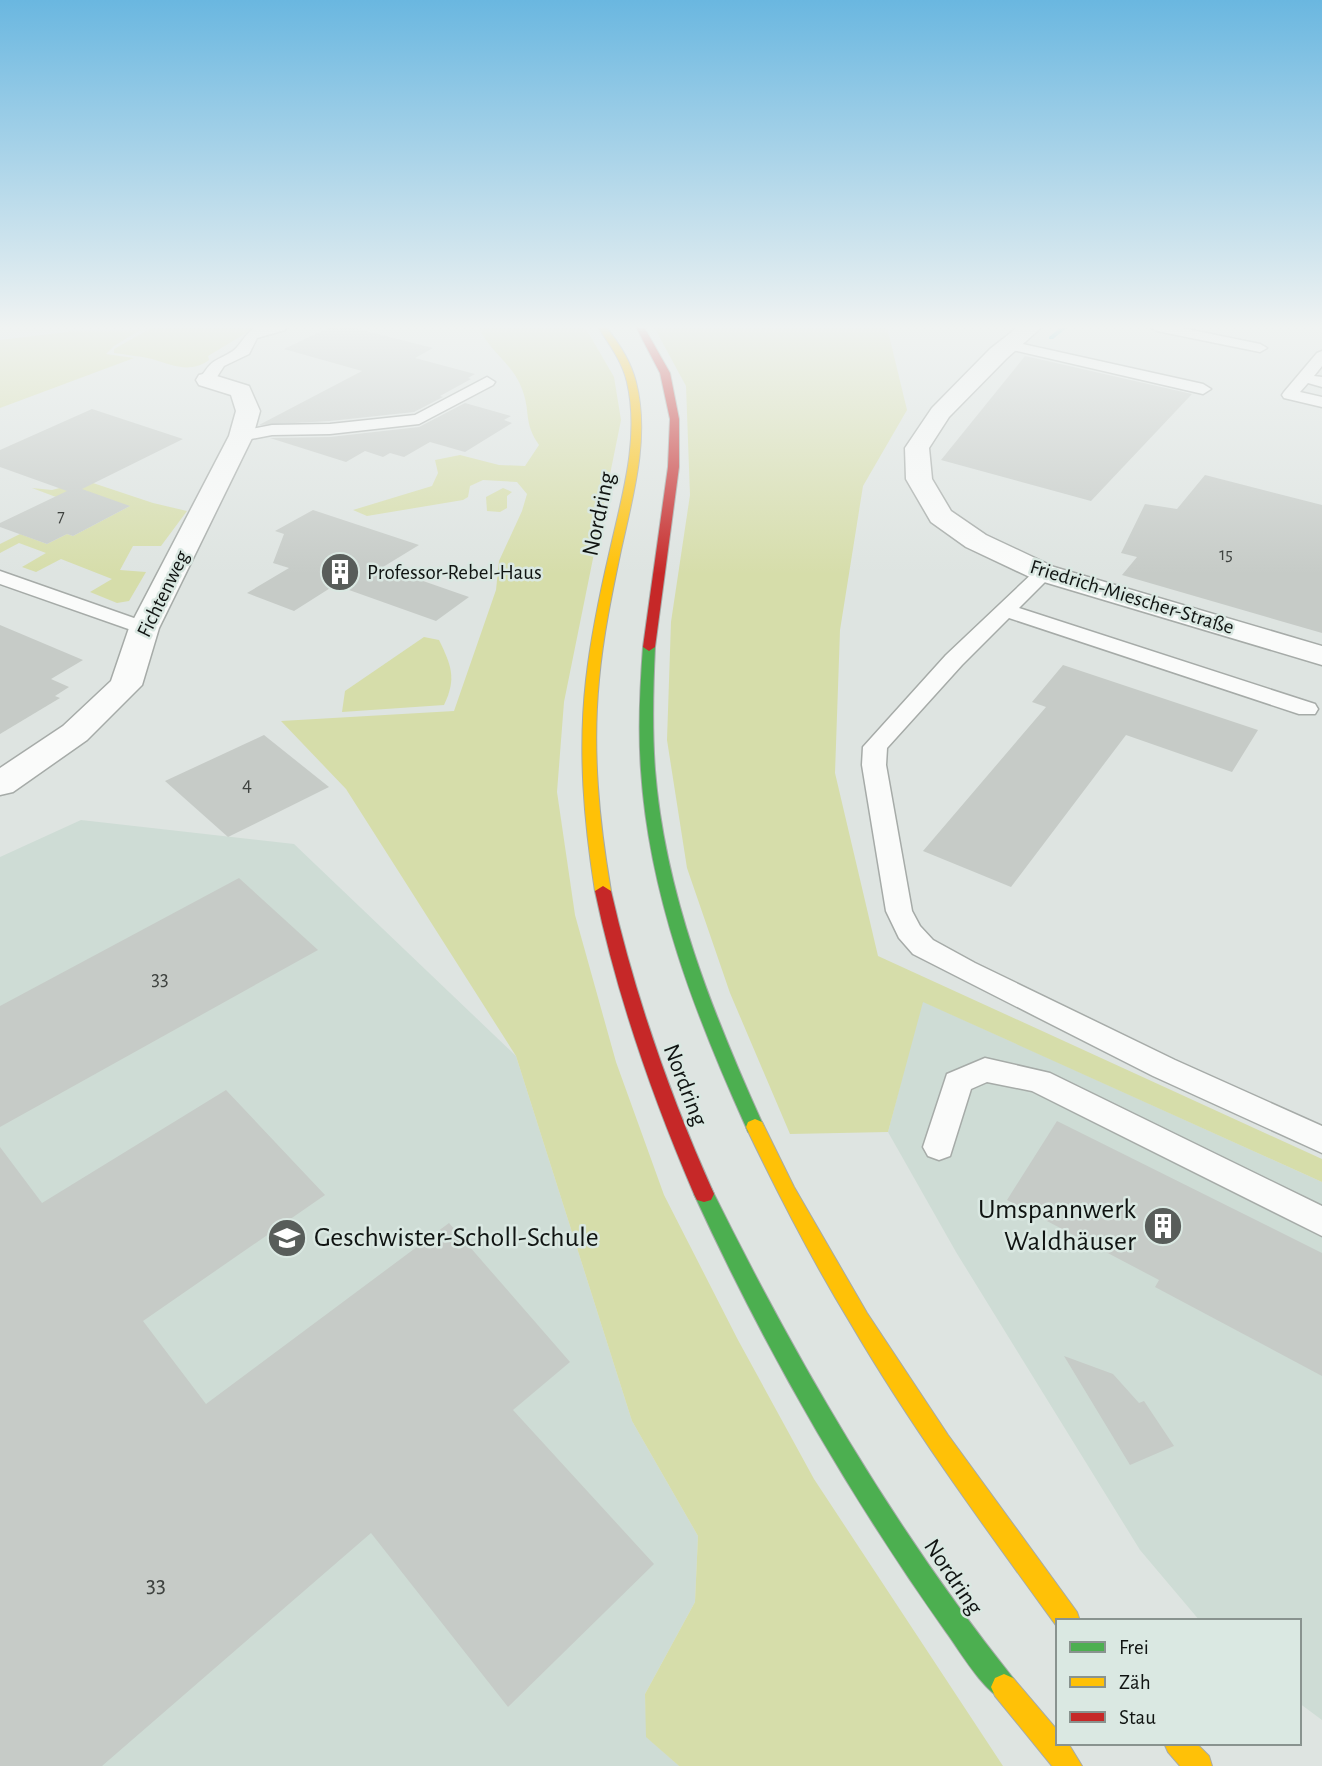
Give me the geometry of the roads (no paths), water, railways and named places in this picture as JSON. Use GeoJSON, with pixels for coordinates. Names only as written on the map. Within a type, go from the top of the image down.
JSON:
{"type":"FeatureCollection","features":[{"type":"Feature","properties":{"kind":"street","name":"Fichtenweg"},"geometry":{"type":"LineString","coordinates":[[0,784],[75,733],[126,685],[144,628],[240,436],[247,409]]}},
{"type":"Feature","properties":{"kind":"street","name":"Nordring"},"geometry":{"type":"LineString","coordinates":[[634,409],[636,439],[631,478],[600,626],[590,701],[589,788],[607,912],[636,1019],[699,1182],[776,1338],[845,1457],[946,1611],[1069,1766]]}},
{"type":"Feature","properties":{"kind":"street","name":"Nordring"},"geometry":{"type":"LineString","coordinates":[[674,409],[676,448],[646,670],[644,727],[647,777],[663,871],[694,978],[747,1110],[790,1199],[836,1282],[985,1511],[1066,1619]]}},
{"type":"Feature","properties":{"kind":"street","name":"Friedrich-Miescher-Straße"},"geometry":{"type":"LineString","coordinates":[[944,409],[917,448],[919,479],[941,516],[976,541],[1044,573],[1322,656]]}},
{"type":"Feature","properties":{"kind":"street"},"geometry":{"type":"LineString","coordinates":[[1179,1745],[1199,1766]]}},
{"type":"Feature","properties":{"kind":"lane"},"geometry":{"type":"LineString","coordinates":[[240,436],[272,430],[330,429],[419,419],[437,409]]}},
{"type":"Feature","properties":{"kind":"lane"},"geometry":{"type":"LineString","coordinates":[[1044,573],[954,660],[874,747],[874,765],[899,911],[909,931],[923,947],[965,970],[1164,1068],[1322,1140]]}},
{"type":"Feature","properties":{"kind":"lane"},"geometry":{"type":"LineString","coordinates":[[0,578],[144,628]]}},
{"type":"Feature","properties":{"kind":"lane"},"geometry":{"type":"LineString","coordinates":[[1005,610],[1307,709]]}},
{"type":"Feature","properties":{"kind":"lane"},"geometry":{"type":"LineString","coordinates":[[939,1147],[958,1082],[985,1070],[1039,1081],[1322,1222]]}},
{"type":"Feature","properties":{"kind":"place","name":"Professor-Rebel-Haus"},"geometry":{"type":"Point","coordinates":[340,572]}},
{"type":"Feature","properties":{"kind":"place","name":"Umspannwerk Waldhäuser"},"geometry":{"type":"Point","coordinates":[1163,1226]}},
{"type":"Feature","properties":{"kind":"place","name":"Geschwister-Scholl-Schule"},"geometry":{"type":"Point","coordinates":[287,1238]}}]}
